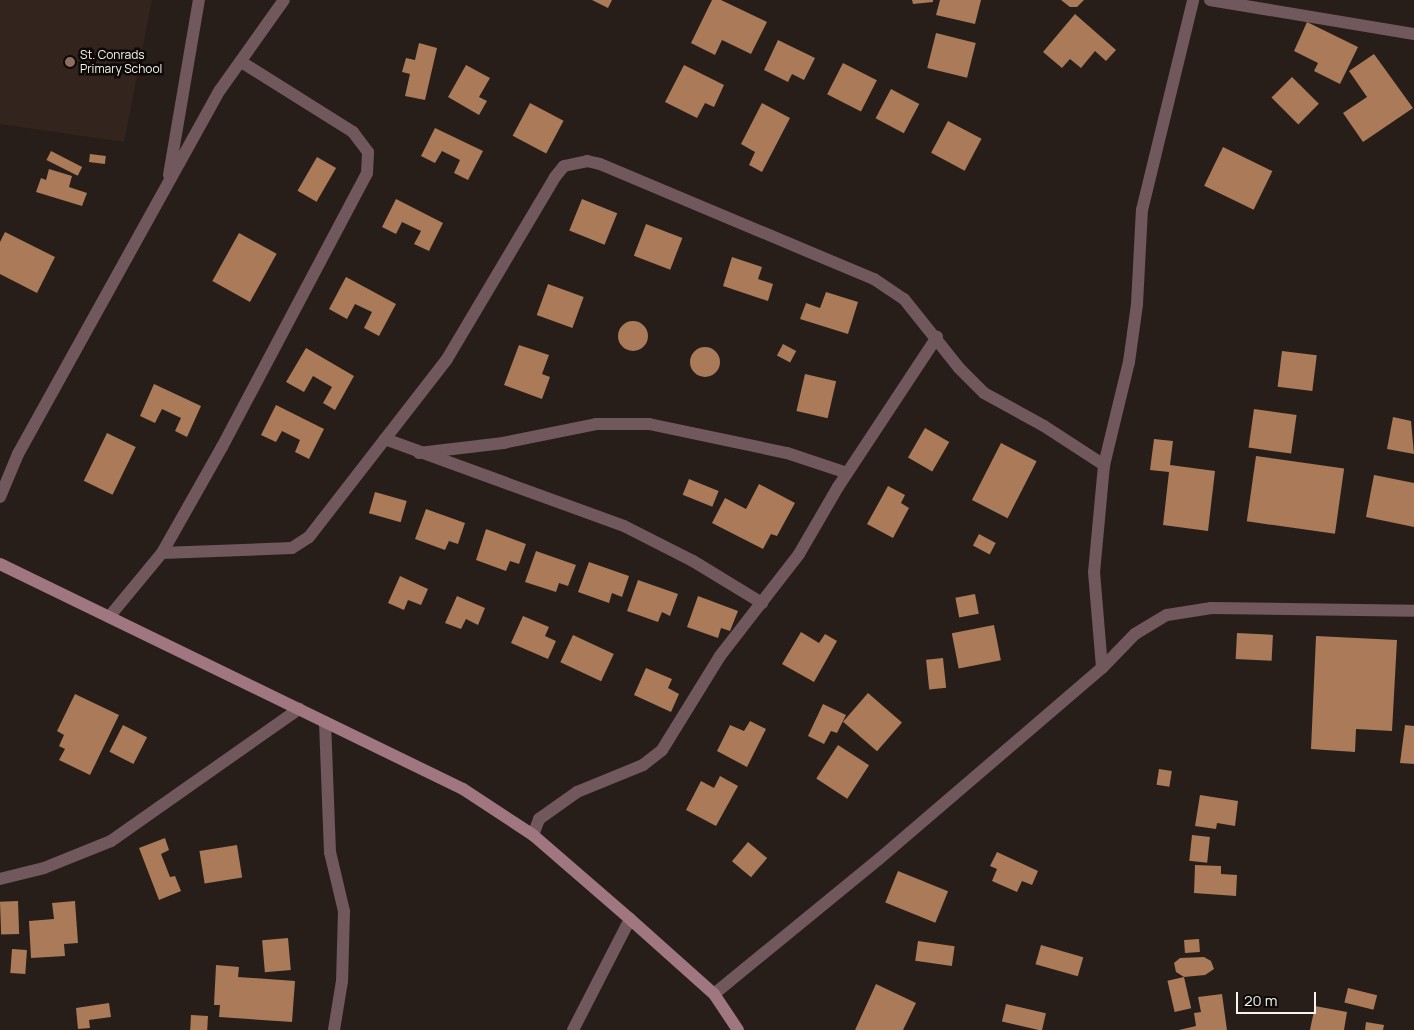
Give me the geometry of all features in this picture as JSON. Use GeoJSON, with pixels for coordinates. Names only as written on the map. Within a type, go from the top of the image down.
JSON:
{"type":"FeatureCollection","features":[{"type":"Feature","properties":{"kind":"main road"},"geometry":{"type":"LineString","coordinates":[[0,564],[463,789],[533,835],[630,919],[714,994],[738,1030]]}},
{"type":"Feature","properties":{"kind":"street"},"geometry":{"type":"LineString","coordinates":[[167,185],[199,0]]}},
{"type":"Feature","properties":{"kind":"street"},"geometry":{"type":"LineString","coordinates":[[0,497],[18,454],[167,185],[240,62],[284,0]]}},
{"type":"Feature","properties":{"kind":"street"},"geometry":{"type":"LineString","coordinates":[[1102,668],[1094,572],[1104,465],[1129,362],[1137,304],[1142,210],[1193,0]]}},
{"type":"Feature","properties":{"kind":"street"},"geometry":{"type":"LineString","coordinates":[[1210,0],[1414,34]]}},
{"type":"Feature","properties":{"kind":"street"},"geometry":{"type":"LineString","coordinates":[[109,617],[162,553],[222,447],[367,173],[368,152],[352,132],[240,62]]}},
{"type":"Feature","properties":{"kind":"street"},"geometry":{"type":"LineString","coordinates":[[162,553],[292,548],[309,537],[447,359],[555,177],[564,166],[576,162],[600,164],[874,280],[904,299],[937,337],[959,368],[984,393],[1044,426],[1104,465]]}},
{"type":"Feature","properties":{"kind":"street"},"geometry":{"type":"LineString","coordinates":[[533,835],[539,819],[576,792],[643,765],[662,750],[720,656],[799,554],[848,472],[937,337]]}},
{"type":"Feature","properties":{"kind":"street"},"geometry":{"type":"LineString","coordinates":[[419,453],[503,443],[596,424],[649,424],[787,453],[848,472]]}},
{"type":"Feature","properties":{"kind":"street"},"geometry":{"type":"LineString","coordinates":[[385,439],[419,453],[624,526],[693,561],[762,603]]}},
{"type":"Feature","properties":{"kind":"street"},"geometry":{"type":"LineString","coordinates":[[714,994],[879,859],[1102,668],[1135,634],[1167,615],[1211,608],[1414,611]]}},
{"type":"Feature","properties":{"kind":"street"},"geometry":{"type":"LineString","coordinates":[[0,879],[44,868],[111,841],[299,709]]}},
{"type":"Feature","properties":{"kind":"street"},"geometry":{"type":"LineString","coordinates":[[325,722],[330,852],[344,911],[342,981],[334,1030]]}},
{"type":"Feature","properties":{"kind":"street"},"geometry":{"type":"LineString","coordinates":[[573,1030],[630,919]]}},
{"type":"Feature","properties":{"kind":"shaded area","name":"St. Conrads Primary School"},"geometry":{"type":"Polygon","coordinates":[[[0,0],[152,0],[124,142],[0,124],[0,0]]]}},
{"type":"Feature","properties":{"kind":"building"},"geometry":{"type":"Polygon","coordinates":[[[592,0],[612,0],[608,8],[592,0]]]}},
{"type":"Feature","properties":{"kind":"building"},"geometry":{"type":"Polygon","coordinates":[[[712,0],[721,0],[767,22],[751,54],[722,40],[715,55],[691,43],[712,0]]]}},
{"type":"Feature","properties":{"kind":"building"},"geometry":{"type":"Polygon","coordinates":[[[912,0],[933,0],[933,2],[913,4],[912,0]]]}},
{"type":"Feature","properties":{"kind":"building"},"geometry":{"type":"Polygon","coordinates":[[[940,0],[981,0],[975,24],[936,15],[940,0]]]}},
{"type":"Feature","properties":{"kind":"building"},"geometry":{"type":"Polygon","coordinates":[[[1061,0],[1084,0],[1077,7],[1070,7],[1061,0]]]}},
{"type":"Feature","properties":{"kind":"building"},"geometry":{"type":"Polygon","coordinates":[[[1075,14],[1116,50],[1106,61],[1095,51],[1081,68],[1070,59],[1062,68],[1043,52],[1075,14]]]}},
{"type":"Feature","properties":{"kind":"building"},"geometry":{"type":"Polygon","coordinates":[[[1307,22],[1358,47],[1340,84],[1314,71],[1318,63],[1294,51],[1307,22]]]}},
{"type":"Feature","properties":{"kind":"building"},"geometry":{"type":"Polygon","coordinates":[[[936,33],[976,43],[967,78],[927,68],[936,33]]]}},
{"type":"Feature","properties":{"kind":"building"},"geometry":{"type":"Polygon","coordinates":[[[778,40],[815,58],[804,80],[792,74],[788,82],[764,70],[778,40]]]}},
{"type":"Feature","properties":{"kind":"building"},"geometry":{"type":"Polygon","coordinates":[[[419,43],[437,48],[425,100],[405,96],[410,74],[402,72],[406,58],[415,60],[419,43]]]}},
{"type":"Feature","properties":{"kind":"building"},"geometry":{"type":"Polygon","coordinates":[[[1374,54],[1413,108],[1363,142],[1343,113],[1367,97],[1349,71],[1374,54]]]}},
{"type":"Feature","properties":{"kind":"building"},"geometry":{"type":"Polygon","coordinates":[[[843,63],[877,80],[861,111],[827,94],[843,63]]]}},
{"type":"Feature","properties":{"kind":"building"},"geometry":{"type":"Polygon","coordinates":[[[466,65],[490,78],[479,97],[487,101],[479,115],[448,97],[466,65]]]}},
{"type":"Feature","properties":{"kind":"building"},"geometry":{"type":"Polygon","coordinates":[[[684,65],[724,85],[714,107],[705,103],[697,118],[665,102],[684,65]]]}},
{"type":"Feature","properties":{"kind":"building"},"geometry":{"type":"Polygon","coordinates":[[[1292,77],[1319,104],[1298,124],[1271,98],[1292,77]]]}},
{"type":"Feature","properties":{"kind":"building"},"geometry":{"type":"Polygon","coordinates":[[[891,89],[919,104],[904,133],[876,118],[891,89]]]}},
{"type":"Feature","properties":{"kind":"building"},"geometry":{"type":"Polygon","coordinates":[[[530,103],[564,121],[546,154],[513,136],[530,103]]]}},
{"type":"Feature","properties":{"kind":"building"},"geometry":{"type":"Polygon","coordinates":[[[762,103],[790,118],[762,172],[749,165],[755,152],[741,144],[762,103]]]}},
{"type":"Feature","properties":{"kind":"building"},"geometry":{"type":"Polygon","coordinates":[[[948,121],[982,139],[965,171],[931,153],[948,121]]]}},
{"type":"Feature","properties":{"kind":"building"},"geometry":{"type":"Polygon","coordinates":[[[435,128],[483,151],[468,180],[454,173],[460,160],[442,151],[435,163],[421,156],[435,128]]]}},
{"type":"Feature","properties":{"kind":"building"},"geometry":{"type":"Polygon","coordinates":[[[1223,147],[1272,171],[1254,210],[1204,186],[1223,147]]]}},
{"type":"Feature","properties":{"kind":"building"},"geometry":{"type":"Polygon","coordinates":[[[51,151],[82,167],[78,176],[46,160],[51,151]]]}},
{"type":"Feature","properties":{"kind":"building"},"geometry":{"type":"Polygon","coordinates":[[[90,154],[106,156],[105,164],[89,162],[90,154]]]}},
{"type":"Feature","properties":{"kind":"building"},"geometry":{"type":"Polygon","coordinates":[[[317,157],[336,168],[317,202],[298,191],[317,157]]]}},
{"type":"Feature","properties":{"kind":"building"},"geometry":{"type":"Polygon","coordinates":[[[49,169],[72,176],[69,187],[87,193],[82,206],[36,192],[41,178],[46,180],[49,169]]]}},
{"type":"Feature","properties":{"kind":"building"},"geometry":{"type":"Polygon","coordinates":[[[396,199],[443,223],[429,251],[414,244],[421,231],[402,222],[396,234],[382,227],[396,199]]]}},
{"type":"Feature","properties":{"kind":"building"},"geometry":{"type":"Polygon","coordinates":[[[582,199],[617,213],[604,245],[569,231],[582,199]]]}},
{"type":"Feature","properties":{"kind":"building"},"geometry":{"type":"Polygon","coordinates":[[[646,224],[682,238],[670,270],[634,256],[646,224]]]}},
{"type":"Feature","properties":{"kind":"building"},"geometry":{"type":"Polygon","coordinates":[[[5,232],[55,257],[37,293],[0,274],[0,242],[5,232]]]}},
{"type":"Feature","properties":{"kind":"building"},"geometry":{"type":"Polygon","coordinates":[[[239,233],[277,254],[250,302],[212,281],[239,233]]]}},
{"type":"Feature","properties":{"kind":"building"},"geometry":{"type":"Polygon","coordinates":[[[732,257],[762,267],[758,279],[773,284],[768,301],[723,286],[732,257]]]}},
{"type":"Feature","properties":{"kind":"building"},"geometry":{"type":"Polygon","coordinates":[[[346,277],[396,304],[379,336],[364,328],[372,312],[355,304],[347,319],[329,309],[346,277]]]}},
{"type":"Feature","properties":{"kind":"building"},"geometry":{"type":"Polygon","coordinates":[[[548,284],[584,297],[572,328],[537,315],[548,284]]]}},
{"type":"Feature","properties":{"kind":"building"},"geometry":{"type":"Polygon","coordinates":[[[826,292],[858,302],[848,334],[800,319],[806,303],[820,308],[826,292]]]}},
{"type":"Feature","properties":{"kind":"building"},"geometry":{"type":"Polygon","coordinates":[[[633,321],[644,325],[648,336],[644,347],[633,351],[622,347],[618,336],[622,325],[633,321]]]}},
{"type":"Feature","properties":{"kind":"building"},"geometry":{"type":"Polygon","coordinates":[[[783,344],[796,351],[790,363],[777,355],[783,344]]]}},
{"type":"Feature","properties":{"kind":"building"},"geometry":{"type":"Polygon","coordinates":[[[519,345],[549,355],[542,374],[550,377],[542,399],[504,385],[519,345]]]}},
{"type":"Feature","properties":{"kind":"building"},"geometry":{"type":"Polygon","coordinates":[[[705,347],[716,351],[720,362],[716,373],[705,377],[694,373],[690,362],[694,351],[705,347]]]}},
{"type":"Feature","properties":{"kind":"building"},"geometry":{"type":"Polygon","coordinates":[[[306,348],[354,376],[335,410],[323,403],[332,387],[313,376],[304,392],[286,382],[306,348]]]}},
{"type":"Feature","properties":{"kind":"building"},"geometry":{"type":"Polygon","coordinates":[[[1282,351],[1317,355],[1312,391],[1278,387],[1282,351]]]}},
{"type":"Feature","properties":{"kind":"building"},"geometry":{"type":"Polygon","coordinates":[[[805,374],[836,381],[828,418],[796,411],[805,374]]]}},
{"type":"Feature","properties":{"kind":"building"},"geometry":{"type":"Polygon","coordinates":[[[154,384],[201,406],[187,437],[175,431],[181,418],[162,409],[155,423],[140,416],[154,384]]]}},
{"type":"Feature","properties":{"kind":"building"},"geometry":{"type":"Polygon","coordinates":[[[276,405],[324,429],[309,459],[295,452],[300,440],[282,431],[276,442],[261,435],[276,405]]]}},
{"type":"Feature","properties":{"kind":"building"},"geometry":{"type":"Polygon","coordinates":[[[1254,409],[1297,415],[1291,454],[1249,448],[1254,409]]]}},
{"type":"Feature","properties":{"kind":"building"},"geometry":{"type":"Polygon","coordinates":[[[1393,417],[1411,421],[1414,454],[1387,449],[1393,417]]]}},
{"type":"Feature","properties":{"kind":"building"},"geometry":{"type":"Polygon","coordinates":[[[925,428],[949,442],[932,471],[908,457],[925,428]]]}},
{"type":"Feature","properties":{"kind":"building"},"geometry":{"type":"Polygon","coordinates":[[[107,433],[136,447],[113,495],[84,481],[107,433]]]}},
{"type":"Feature","properties":{"kind":"building"},"geometry":{"type":"Polygon","coordinates":[[[1154,439],[1173,441],[1170,465],[1215,471],[1208,531],[1163,525],[1169,472],[1150,470],[1154,439]]]}},
{"type":"Feature","properties":{"kind":"building"},"geometry":{"type":"Polygon","coordinates":[[[1001,443],[1037,461],[1008,518],[972,500],[1001,443]]]}},
{"type":"Feature","properties":{"kind":"building"},"geometry":{"type":"Polygon","coordinates":[[[1256,456],[1344,468],[1335,534],[1247,521],[1256,456]]]}},
{"type":"Feature","properties":{"kind":"building"},"geometry":{"type":"Polygon","coordinates":[[[1374,475],[1414,483],[1414,527],[1366,517],[1374,475]]]}},
{"type":"Feature","properties":{"kind":"building"},"geometry":{"type":"Polygon","coordinates":[[[689,479],[719,491],[712,507],[683,495],[689,479]]]}},
{"type":"Feature","properties":{"kind":"building"},"geometry":{"type":"Polygon","coordinates":[[[759,484],[795,503],[777,536],[771,534],[763,549],[712,523],[725,498],[746,509],[759,484]]]}},
{"type":"Feature","properties":{"kind":"building"},"geometry":{"type":"Polygon","coordinates":[[[888,486],[905,495],[901,503],[909,508],[893,538],[867,524],[888,486]]]}},
{"type":"Feature","properties":{"kind":"building"},"geometry":{"type":"Polygon","coordinates":[[[375,492],[407,501],[401,522],[369,513],[375,492]]]}},
{"type":"Feature","properties":{"kind":"building"},"geometry":{"type":"Polygon","coordinates":[[[426,509],[465,523],[458,544],[449,541],[445,550],[415,539],[426,509]]]}},
{"type":"Feature","properties":{"kind":"building"},"geometry":{"type":"Polygon","coordinates":[[[486,529],[526,544],[519,564],[510,561],[506,571],[476,560],[486,529]]]}},
{"type":"Feature","properties":{"kind":"building"},"geometry":{"type":"Polygon","coordinates":[[[979,534],[996,543],[990,554],[973,545],[979,534]]]}},
{"type":"Feature","properties":{"kind":"building"},"geometry":{"type":"Polygon","coordinates":[[[536,551],[576,565],[568,586],[559,583],[556,592],[525,582],[536,551]]]}},
{"type":"Feature","properties":{"kind":"building"},"geometry":{"type":"Polygon","coordinates":[[[589,562],[629,576],[622,597],[612,593],[609,603],[578,592],[589,562]]]}},
{"type":"Feature","properties":{"kind":"building"},"geometry":{"type":"Polygon","coordinates":[[[400,576],[428,589],[421,605],[408,600],[404,610],[388,603],[400,576]]]}},
{"type":"Feature","properties":{"kind":"building"},"geometry":{"type":"Polygon","coordinates":[[[638,580],[678,594],[670,616],[662,612],[658,622],[627,611],[638,580]]]}},
{"type":"Feature","properties":{"kind":"building"},"geometry":{"type":"Polygon","coordinates":[[[975,594],[979,614],[959,617],[955,598],[975,594]]]}},
{"type":"Feature","properties":{"kind":"building"},"geometry":{"type":"Polygon","coordinates":[[[457,596],[485,608],[478,625],[466,619],[461,629],[445,623],[457,596]]]}},
{"type":"Feature","properties":{"kind":"building"},"geometry":{"type":"Polygon","coordinates":[[[698,596],[738,611],[730,631],[721,628],[718,638],[687,627],[698,596]]]}},
{"type":"Feature","properties":{"kind":"building"},"geometry":{"type":"Polygon","coordinates":[[[523,616],[549,627],[545,636],[556,641],[548,659],[511,643],[523,616]]]}},
{"type":"Feature","properties":{"kind":"building"},"geometry":{"type":"Polygon","coordinates":[[[994,625],[1001,660],[959,669],[952,633],[994,625]]]}},
{"type":"Feature","properties":{"kind":"building"},"geometry":{"type":"Polygon","coordinates":[[[801,632],[819,643],[825,634],[837,641],[814,682],[782,664],[801,632]]]}},
{"type":"Feature","properties":{"kind":"building"},"geometry":{"type":"Polygon","coordinates":[[[1237,633],[1273,635],[1272,661],[1236,659],[1237,633]]]}},
{"type":"Feature","properties":{"kind":"building"},"geometry":{"type":"Polygon","coordinates":[[[573,635],[614,654],[601,681],[560,662],[573,635]]]}},
{"type":"Feature","properties":{"kind":"building"},"geometry":{"type":"Polygon","coordinates":[[[1316,636],[1397,640],[1392,731],[1356,729],[1355,752],[1311,749],[1316,636]]]}},
{"type":"Feature","properties":{"kind":"building"},"geometry":{"type":"Polygon","coordinates":[[[943,658],[946,688],[929,690],[926,660],[943,658]]]}},
{"type":"Feature","properties":{"kind":"building"},"geometry":{"type":"Polygon","coordinates":[[[646,668],[672,679],[668,688],[679,694],[671,712],[634,695],[646,668]]]}},
{"type":"Feature","properties":{"kind":"building"},"geometry":{"type":"Polygon","coordinates":[[[868,693],[902,723],[877,751],[843,722],[868,693]]]}},
{"type":"Feature","properties":{"kind":"building"},"geometry":{"type":"Polygon","coordinates":[[[75,694],[119,715],[90,775],[59,760],[65,749],[59,746],[64,735],[57,731],[75,694]]]}},
{"type":"Feature","properties":{"kind":"building"},"geometry":{"type":"Polygon","coordinates":[[[823,704],[846,715],[837,733],[831,731],[824,744],[808,736],[823,704]]]}},
{"type":"Feature","properties":{"kind":"building"},"geometry":{"type":"Polygon","coordinates":[[[750,721],[766,729],[747,767],[717,751],[730,725],[744,731],[750,721]]]}},
{"type":"Feature","properties":{"kind":"building"},"geometry":{"type":"Polygon","coordinates":[[[123,725],[147,737],[133,764],[109,752],[123,725]]]}},
{"type":"Feature","properties":{"kind":"building"},"geometry":{"type":"Polygon","coordinates":[[[1405,725],[1414,726],[1414,764],[1400,763],[1405,725]]]}},
{"type":"Feature","properties":{"kind":"building"},"geometry":{"type":"Polygon","coordinates":[[[838,745],[869,765],[847,799],[816,779],[838,745]]]}},
{"type":"Feature","properties":{"kind":"building"},"geometry":{"type":"Polygon","coordinates":[[[1159,769],[1172,771],[1169,787],[1156,785],[1159,769]]]}},
{"type":"Feature","properties":{"kind":"building"},"geometry":{"type":"Polygon","coordinates":[[[720,776],[738,786],[716,826],[686,810],[701,781],[714,788],[720,776]]]}},
{"type":"Feature","properties":{"kind":"building"},"geometry":{"type":"Polygon","coordinates":[[[1200,795],[1238,801],[1235,826],[1217,823],[1216,829],[1195,826],[1200,795]]]}},
{"type":"Feature","properties":{"kind":"building"},"geometry":{"type":"Polygon","coordinates":[[[1192,835],[1210,837],[1207,863],[1189,861],[1192,835]]]}},
{"type":"Feature","properties":{"kind":"building"},"geometry":{"type":"Polygon","coordinates":[[[165,838],[169,850],[161,854],[170,877],[175,876],[181,891],[159,900],[139,848],[165,838]]]}},
{"type":"Feature","properties":{"kind":"building"},"geometry":{"type":"Polygon","coordinates":[[[748,842],[767,858],[751,877],[732,861],[748,842]]]}},
{"type":"Feature","properties":{"kind":"building"},"geometry":{"type":"Polygon","coordinates":[[[237,845],[242,878],[205,884],[199,851],[237,845]]]}},
{"type":"Feature","properties":{"kind":"building"},"geometry":{"type":"Polygon","coordinates":[[[997,852],[1038,871],[1032,885],[1022,881],[1017,892],[992,881],[997,869],[990,866],[997,852]]]}},
{"type":"Feature","properties":{"kind":"building"},"geometry":{"type":"Polygon","coordinates":[[[1195,865],[1221,866],[1221,874],[1237,875],[1236,896],[1194,893],[1195,865]]]}},
{"type":"Feature","properties":{"kind":"building"},"geometry":{"type":"Polygon","coordinates":[[[898,871],[948,891],[935,923],[885,903],[898,871]]]}},
{"type":"Feature","properties":{"kind":"building"},"geometry":{"type":"Polygon","coordinates":[[[18,901],[19,934],[1,935],[0,902],[18,901]]]}},
{"type":"Feature","properties":{"kind":"building"},"geometry":{"type":"Polygon","coordinates":[[[75,901],[78,943],[64,944],[65,956],[31,958],[29,921],[54,919],[52,903],[75,901]]]}},
{"type":"Feature","properties":{"kind":"building"},"geometry":{"type":"Polygon","coordinates":[[[288,938],[291,970],[265,972],[262,940],[288,938]]]}},
{"type":"Feature","properties":{"kind":"building"},"geometry":{"type":"Polygon","coordinates":[[[1199,939],[1200,952],[1185,953],[1184,940],[1199,939]]]}},
{"type":"Feature","properties":{"kind":"building"},"geometry":{"type":"Polygon","coordinates":[[[918,941],[955,946],[952,966],[915,961],[918,941]]]}},
{"type":"Feature","properties":{"kind":"building"},"geometry":{"type":"Polygon","coordinates":[[[1041,945],[1083,957],[1078,976],[1035,964],[1041,945]]]}},
{"type":"Feature","properties":{"kind":"building"},"geometry":{"type":"Polygon","coordinates":[[[12,949],[27,950],[25,974],[10,973],[12,949]]]}},
{"type":"Feature","properties":{"kind":"building"},"geometry":{"type":"Polygon","coordinates":[[[1204,957],[1211,961],[1214,969],[1205,975],[1184,977],[1176,972],[1174,963],[1180,958],[1204,957]]]}},
{"type":"Feature","properties":{"kind":"building"},"geometry":{"type":"Polygon","coordinates":[[[216,965],[239,967],[238,977],[295,981],[292,1022],[219,1017],[220,1005],[214,1005],[216,965]]]}},
{"type":"Feature","properties":{"kind":"building"},"geometry":{"type":"Polygon","coordinates":[[[1184,977],[1191,1008],[1175,1012],[1167,981],[1184,977]]]}},
{"type":"Feature","properties":{"kind":"building"},"geometry":{"type":"Polygon","coordinates":[[[876,984],[916,1003],[903,1030],[855,1030],[876,984]]]}},
{"type":"Feature","properties":{"kind":"building"},"geometry":{"type":"Polygon","coordinates":[[[1348,988],[1377,995],[1373,1010],[1344,1003],[1348,988]]]}},
{"type":"Feature","properties":{"kind":"building"},"geometry":{"type":"Polygon","coordinates":[[[1222,994],[1227,1030],[1179,1030],[1196,1026],[1194,1013],[1201,1012],[1198,997],[1222,994]]]}},
{"type":"Feature","properties":{"kind":"building"},"geometry":{"type":"Polygon","coordinates":[[[109,1003],[111,1017],[89,1020],[90,1028],[78,1029],[76,1008],[109,1003]]]}},
{"type":"Feature","properties":{"kind":"building"},"geometry":{"type":"Polygon","coordinates":[[[1006,1004],[1046,1013],[1042,1030],[1002,1022],[1006,1004]]]}},
{"type":"Feature","properties":{"kind":"building"},"geometry":{"type":"Polygon","coordinates":[[[1315,1006],[1347,1012],[1344,1030],[1310,1030],[1315,1006]]]}},
{"type":"Feature","properties":{"kind":"building"},"geometry":{"type":"Polygon","coordinates":[[[191,1015],[208,1016],[207,1030],[190,1030],[191,1015]]]}},
{"type":"Feature","properties":{"kind":"building"},"geometry":{"type":"Polygon","coordinates":[[[1366,1022],[1384,1025],[1383,1030],[1365,1030],[1366,1022]]]}},
{"type":"Feature","properties":{"kind":"place","name":"St. Conrads Primary School"},"geometry":{"type":"Point","coordinates":[70,62]}}]}
